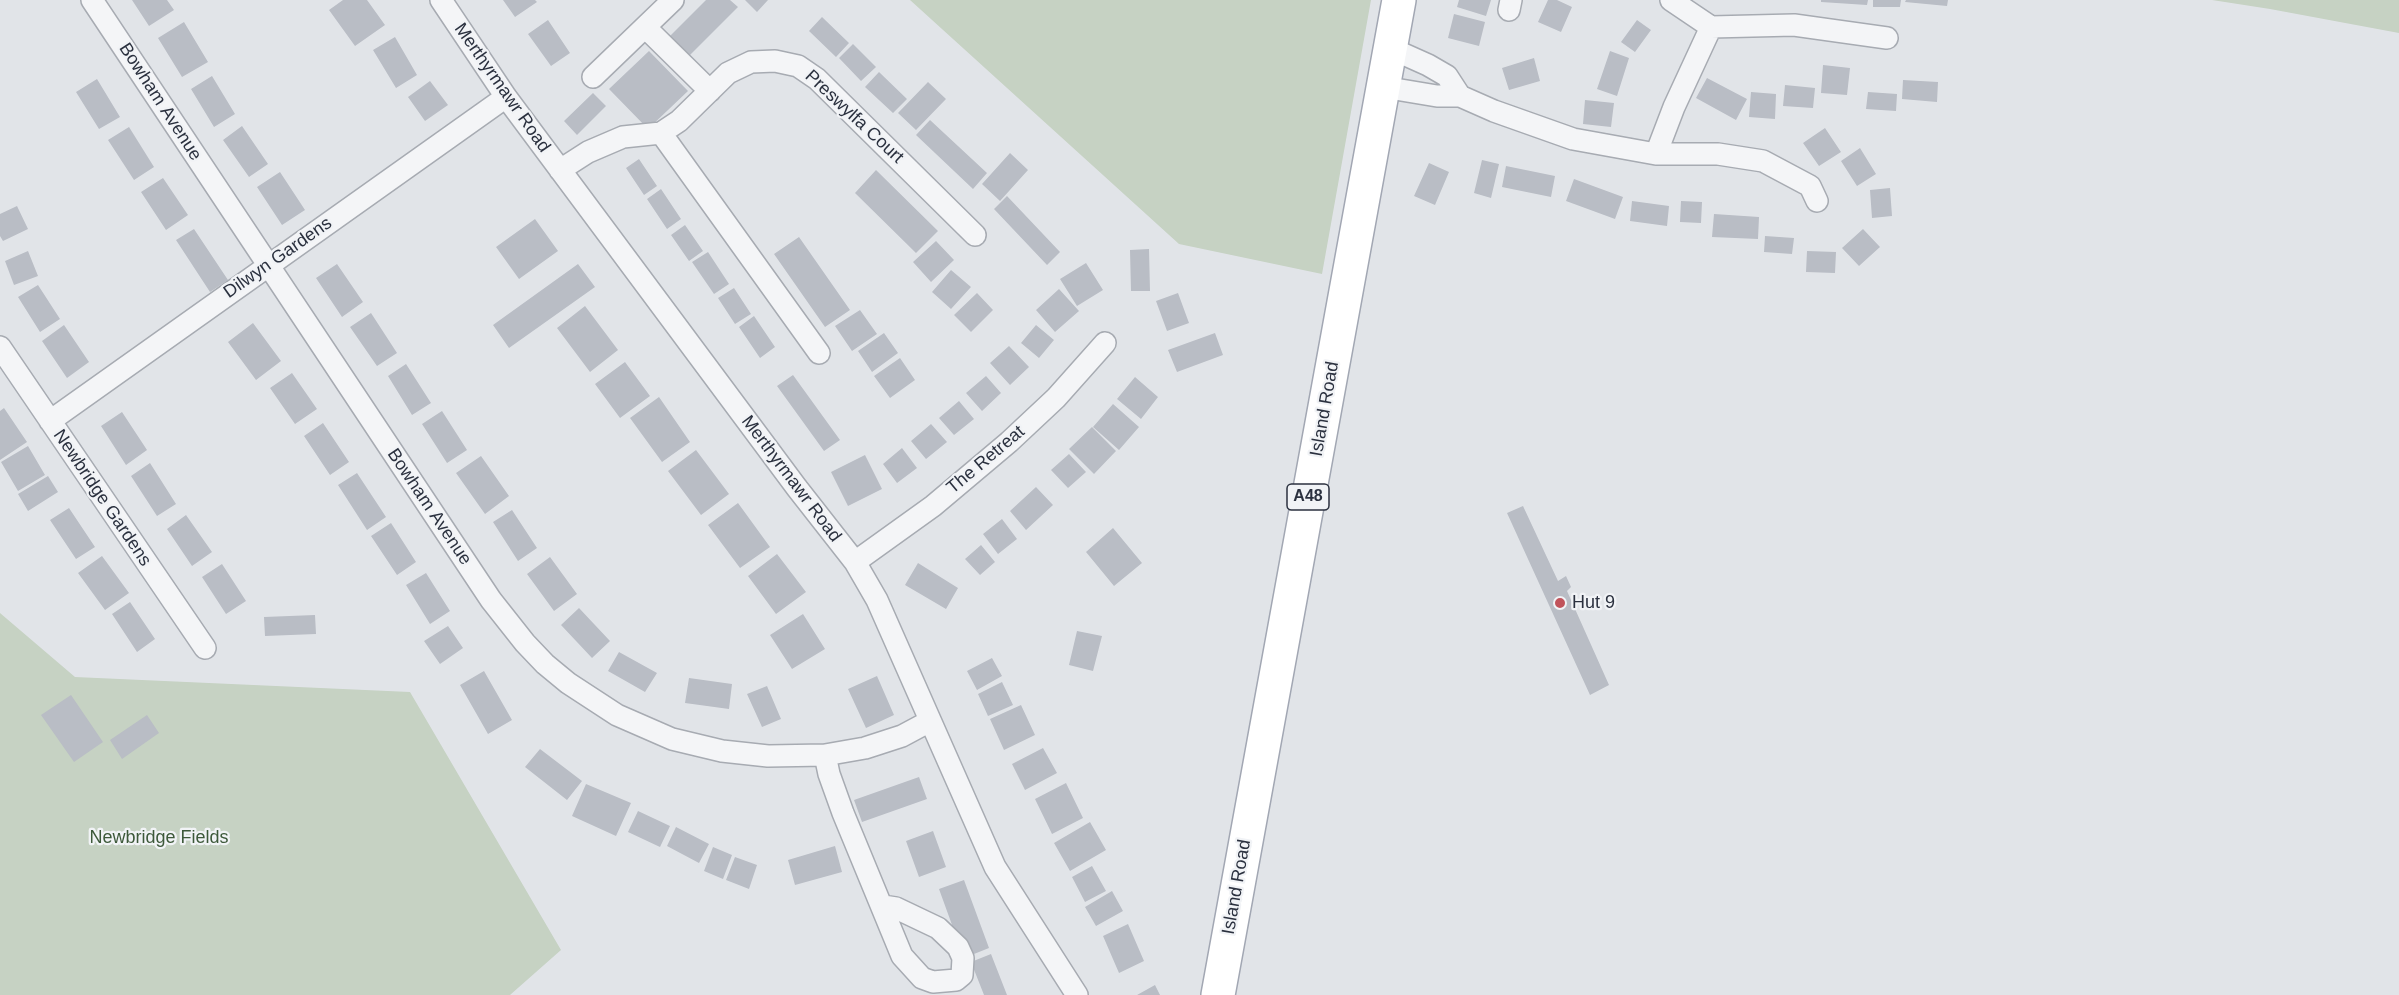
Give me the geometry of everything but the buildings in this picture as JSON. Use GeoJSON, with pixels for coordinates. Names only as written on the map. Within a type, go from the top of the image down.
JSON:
{"type":"FeatureCollection","features":[{"type":"Feature","properties":{"kind":"main road","name":"Island Road"},"geometry":{"type":"LineString","coordinates":[[1218,995],[1399,0]]}},
{"type":"Feature","properties":{"kind":"street","name":"Bowham Avenue"},"geometry":{"type":"LineString","coordinates":[[92,0],[491,600],[545,664],[568,683],[617,716],[672,739],[700,747],[745,754],[825,755],[865,748],[902,736],[930,721]]}},
{"type":"Feature","properties":{"kind":"street","name":"Merthyrmawr Road"},"geometry":{"type":"LineString","coordinates":[[441,0],[506,97],[797,488],[855,562],[878,600],[996,867],[1077,995]]}},
{"type":"Feature","properties":{"kind":"street"},"geometry":{"type":"LineString","coordinates":[[593,77],[673,0]]}},
{"type":"Feature","properties":{"kind":"street"},"geometry":{"type":"LineString","coordinates":[[1671,0],[1711,27],[1794,25],[1887,38]]}},
{"type":"Feature","properties":{"kind":"street"},"geometry":{"type":"LineString","coordinates":[[645,27],[710,91]]}},
{"type":"Feature","properties":{"kind":"street"},"geometry":{"type":"LineString","coordinates":[[1656,154],[1674,107],[1711,27]]}},
{"type":"Feature","properties":{"kind":"street"},"geometry":{"type":"LineString","coordinates":[[1390,48],[1447,76],[1460,96]]}},
{"type":"Feature","properties":{"kind":"street","name":"Preswylfa Court"},"geometry":{"type":"LineString","coordinates":[[661,133],[679,121],[728,73],[751,62],[764,60],[787,62],[808,72],[844,104],[975,235]]}},
{"type":"Feature","properties":{"kind":"street"},"geometry":{"type":"LineString","coordinates":[[1383,87],[1437,96],[1460,96],[1494,111],[1574,139],[1656,154],[1719,154],[1763,160],[1810,186],[1817,201]]}},
{"type":"Feature","properties":{"kind":"street","name":"Dilwyn Gardens"},"geometry":{"type":"LineString","coordinates":[[50,420],[506,97]]}},
{"type":"Feature","properties":{"kind":"street"},"geometry":{"type":"LineString","coordinates":[[560,170],[588,153],[623,137],[661,133],[819,353]]}},
{"type":"Feature","properties":{"kind":"street","name":"The Retreat"},"geometry":{"type":"LineString","coordinates":[[855,562],[933,506],[1010,442],[1056,398],[1105,344]]}},
{"type":"Feature","properties":{"kind":"street","name":"Newbridge Gardens"},"geometry":{"type":"LineString","coordinates":[[0,347],[205,648]]}},
{"type":"Feature","properties":{"kind":"street"},"geometry":{"type":"LineString","coordinates":[[825,755],[829,774],[843,813],[883,906]]}},
{"type":"Feature","properties":{"kind":"green space"},"geometry":{"type":"Polygon","coordinates":[[[910,0],[1371,0],[1322,274],[1179,244],[910,0]]]}},
{"type":"Feature","properties":{"kind":"green space"},"geometry":{"type":"Polygon","coordinates":[[[2212,0],[2399,0],[2399,33],[2270,9],[2212,0]]]}},
{"type":"Feature","properties":{"kind":"green space","name":"Newbridge Fields"},"geometry":{"type":"Polygon","coordinates":[[[0,613],[75,677],[410,692],[561,950],[510,995],[0,995],[0,613]]]}},
{"type":"Feature","properties":{"kind":"place","name":"Hut 9"},"geometry":{"type":"Point","coordinates":[1560,603]}}]}
